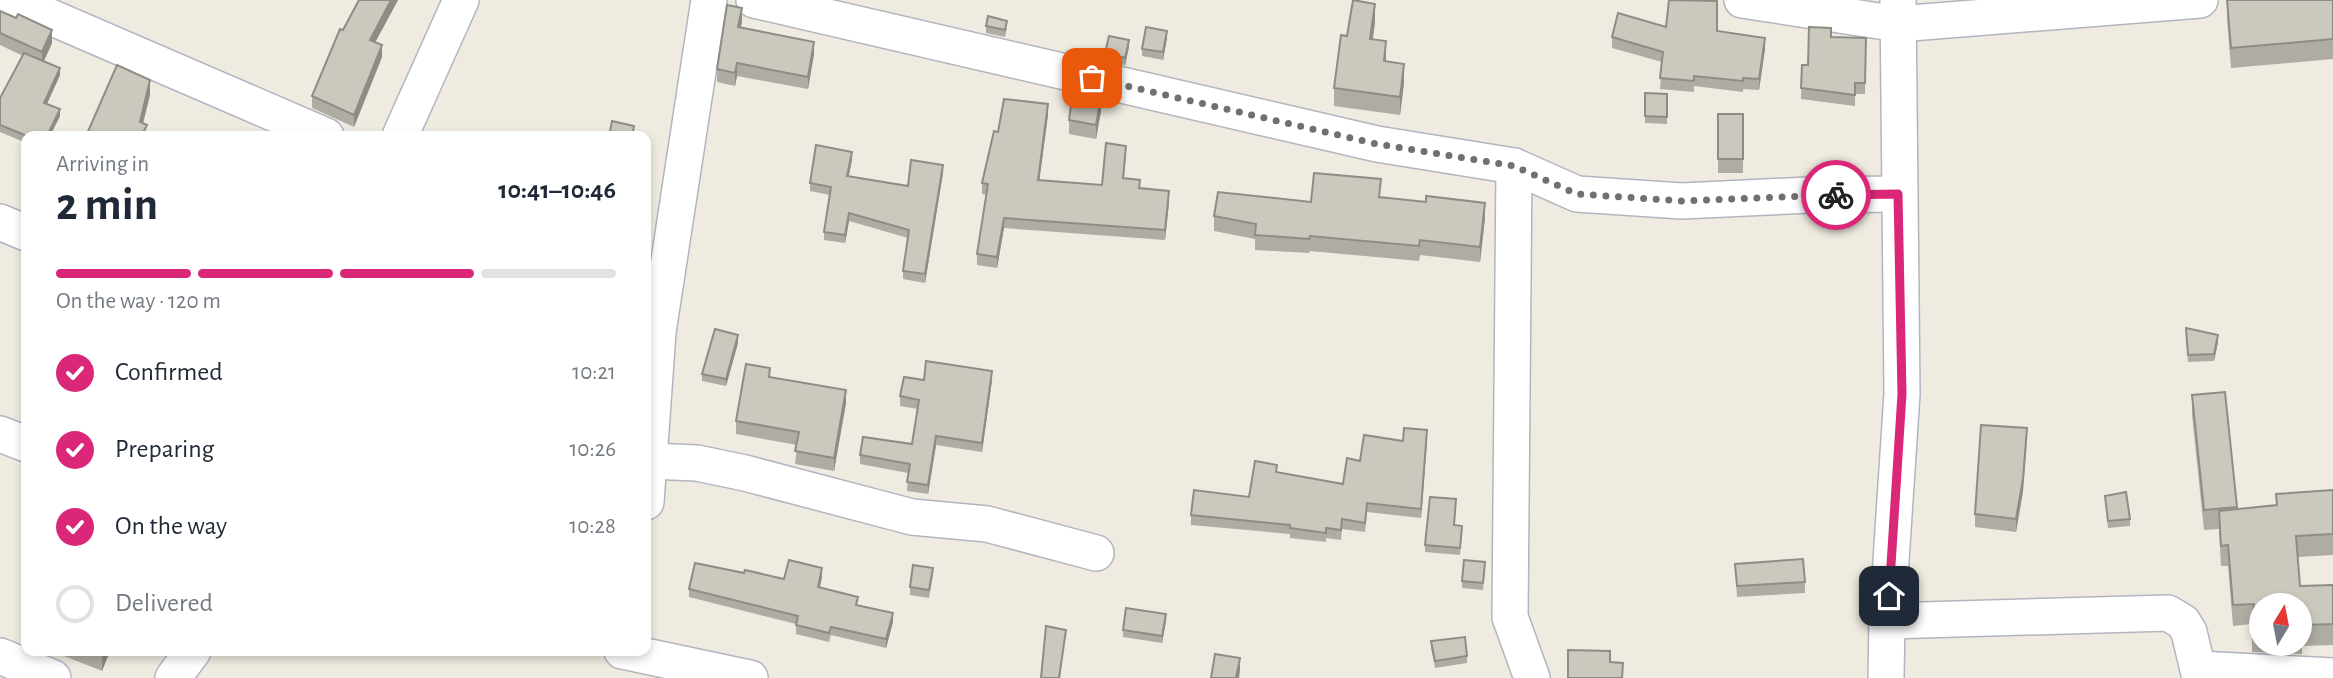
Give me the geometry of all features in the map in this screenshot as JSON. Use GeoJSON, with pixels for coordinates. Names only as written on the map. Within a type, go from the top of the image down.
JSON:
{"type":"FeatureCollection","features":[{"type":"Feature","properties":{"kind":"street"},"geometry":{"type":"LineString","coordinates":[[11,0],[314,131]]}},
{"type":"Feature","properties":{"kind":"street"},"geometry":{"type":"LineString","coordinates":[[402,131],[461,0]]}},
{"type":"Feature","properties":{"kind":"street"},"geometry":{"type":"LineString","coordinates":[[651,445],[658,332],[709,0]]}},
{"type":"Feature","properties":{"kind":"street"},"geometry":{"type":"LineString","coordinates":[[754,0],[1377,144],[1514,166],[1577,194],[1682,201],[1898,194]]}},
{"type":"Feature","properties":{"kind":"street"},"geometry":{"type":"LineString","coordinates":[[1742,0],[1898,12],[2200,0]]}},
{"type":"Feature","properties":{"kind":"street"},"geometry":{"type":"LineString","coordinates":[[1886,678],[1887,621],[1902,394],[1898,12]]}},
{"type":"Feature","properties":{"kind":"street"},"geometry":{"type":"LineString","coordinates":[[1514,166],[1510,617],[1532,678]]}},
{"type":"Feature","properties":{"kind":"street"},"geometry":{"type":"LineString","coordinates":[[0,222],[21,231]]}},
{"type":"Feature","properties":{"kind":"street"},"geometry":{"type":"LineString","coordinates":[[0,433],[21,442]]}},
{"type":"Feature","properties":{"kind":"street"},"geometry":{"type":"LineString","coordinates":[[651,461],[697,463],[745,473],[912,517],[986,524],[1096,554]]}},
{"type":"Feature","properties":{"kind":"street"},"geometry":{"type":"LineString","coordinates":[[1887,621],[2168,613],[2183,622],[2189,632],[2199,673],[2333,676]]}},
{"type":"Feature","properties":{"kind":"street"},"geometry":{"type":"LineString","coordinates":[[0,656],[53,678]]}},
{"type":"Feature","properties":{"kind":"street"},"geometry":{"type":"LineString","coordinates":[[173,678],[189,656]]}},
{"type":"Feature","properties":{"kind":"street"},"geometry":{"type":"LineString","coordinates":[[627,658],[750,678]]}},
{"type":"Feature","properties":{"kind":"building"},"geometry":{"type":"Polygon","coordinates":[[[359,0],[391,0],[370,40],[382,45],[354,115],[312,96],[340,29],[343,30],[359,0]]]}},
{"type":"Feature","properties":{"kind":"building"},"geometry":{"type":"Polygon","coordinates":[[[1353,0],[1375,4],[1370,39],[1386,41],[1384,61],[1404,64],[1400,97],[1334,88],[1341,35],[1347,36],[1353,0]]]}},
{"type":"Feature","properties":{"kind":"building"},"geometry":{"type":"Polygon","coordinates":[[[1669,0],[1717,1],[1717,31],[1765,38],[1759,79],[1743,78],[1743,81],[1694,76],[1694,81],[1660,78],[1663,52],[1612,37],[1618,13],[1666,27],[1669,0]]]}},
{"type":"Feature","properties":{"kind":"building"},"geometry":{"type":"Polygon","coordinates":[[[2227,0],[2333,0],[2333,39],[2231,48],[2227,0]]]}},
{"type":"Feature","properties":{"kind":"building"},"geometry":{"type":"Polygon","coordinates":[[[727,5],[742,8],[738,27],[814,42],[808,77],[737,63],[735,73],[717,69],[727,5]]]}},
{"type":"Feature","properties":{"kind":"building"},"geometry":{"type":"Polygon","coordinates":[[[0,11],[16,18],[18,14],[52,30],[42,52],[0,33],[0,11]]]}},
{"type":"Feature","properties":{"kind":"building"},"geometry":{"type":"Polygon","coordinates":[[[988,16],[1007,21],[1005,30],[986,26],[988,16]]]}},
{"type":"Feature","properties":{"kind":"building"},"geometry":{"type":"Polygon","coordinates":[[[1146,27],[1167,31],[1163,52],[1142,49],[1146,27]]]}},
{"type":"Feature","properties":{"kind":"building"},"geometry":{"type":"Polygon","coordinates":[[[1809,27],[1831,28],[1831,37],[1866,38],[1865,83],[1855,83],[1855,95],[1801,88],[1802,65],[1808,65],[1809,27]]]}},
{"type":"Feature","properties":{"kind":"building"},"geometry":{"type":"Polygon","coordinates":[[[1109,36],[1129,40],[1125,58],[1105,53],[1109,36]]]}},
{"type":"Feature","properties":{"kind":"building"},"geometry":{"type":"Polygon","coordinates":[[[24,53],[60,68],[44,103],[60,109],[49,131],[21,131],[21,134],[0,125],[0,98],[24,53]]]}},
{"type":"Feature","properties":{"kind":"building"},"geometry":{"type":"Polygon","coordinates":[[[117,65],[150,80],[140,122],[147,125],[144,131],[88,131],[117,65]]]}},
{"type":"Feature","properties":{"kind":"building"},"geometry":{"type":"Polygon","coordinates":[[[1073,92],[1101,97],[1096,125],[1069,120],[1073,92]]]}},
{"type":"Feature","properties":{"kind":"building"},"geometry":{"type":"Polygon","coordinates":[[[1645,93],[1667,94],[1667,117],[1645,116],[1645,93]]]}},
{"type":"Feature","properties":{"kind":"building"},"geometry":{"type":"Polygon","coordinates":[[[1004,99],[1048,104],[1038,180],[1102,185],[1106,143],[1126,146],[1123,178],[1140,180],[1139,188],[1169,191],[1165,230],[1004,218],[997,257],[977,254],[988,184],[982,183],[994,131],[998,132],[1004,99]]]}},
{"type":"Feature","properties":{"kind":"building"},"geometry":{"type":"Polygon","coordinates":[[[1718,114],[1743,114],[1743,159],[1718,159],[1718,114]]]}},
{"type":"Feature","properties":{"kind":"building"},"geometry":{"type":"Polygon","coordinates":[[[612,121],[634,126],[633,131],[610,131],[612,121]]]}},
{"type":"Feature","properties":{"kind":"building"},"geometry":{"type":"Polygon","coordinates":[[[816,145],[852,152],[847,176],[908,186],[911,160],[943,165],[925,274],[903,271],[909,230],[849,213],[845,235],[824,232],[831,187],[810,183],[816,145]]]}},
{"type":"Feature","properties":{"kind":"building"},"geometry":{"type":"Polygon","coordinates":[[[1314,173],[1381,179],[1379,197],[1426,202],[1426,196],[1485,203],[1480,247],[1420,240],[1419,246],[1310,236],[1309,239],[1255,235],[1256,224],[1214,216],[1218,192],[1311,202],[1314,173]]]}},
{"type":"Feature","properties":{"kind":"building"},"geometry":{"type":"Polygon","coordinates":[[[2186,328],[2218,335],[2214,354],[2188,355],[2186,328]]]}},
{"type":"Feature","properties":{"kind":"building"},"geometry":{"type":"Polygon","coordinates":[[[715,329],[738,335],[726,379],[702,374],[715,329]]]}},
{"type":"Feature","properties":{"kind":"building"},"geometry":{"type":"Polygon","coordinates":[[[926,361],[992,371],[982,443],[936,436],[928,485],[907,482],[910,464],[860,455],[863,437],[912,444],[919,400],[900,396],[904,377],[924,380],[926,361]]]}},
{"type":"Feature","properties":{"kind":"building"},"geometry":{"type":"Polygon","coordinates":[[[746,364],[770,368],[769,377],[846,390],[834,458],[795,451],[799,432],[736,421],[746,364]]]}},
{"type":"Feature","properties":{"kind":"building"},"geometry":{"type":"Polygon","coordinates":[[[2225,392],[2237,507],[2204,510],[2192,395],[2225,392]]]}},
{"type":"Feature","properties":{"kind":"building"},"geometry":{"type":"Polygon","coordinates":[[[1981,425],[2027,428],[2023,479],[2016,519],[1975,514],[1981,425]]]}},
{"type":"Feature","properties":{"kind":"building"},"geometry":{"type":"Polygon","coordinates":[[[1404,428],[1427,430],[1421,509],[1367,503],[1365,523],[1342,519],[1341,530],[1326,528],[1326,533],[1290,528],[1290,525],[1191,515],[1194,490],[1249,497],[1255,461],[1277,465],[1276,472],[1343,484],[1347,458],[1360,461],[1364,435],[1403,441],[1404,428]]]}},
{"type":"Feature","properties":{"kind":"building"},"geometry":{"type":"Polygon","coordinates":[[[2333,490],[2333,534],[2296,536],[2300,586],[2333,585],[2333,624],[2312,625],[2312,593],[2249,593],[2249,604],[2233,605],[2228,545],[2221,546],[2219,511],[2277,505],[2276,494],[2333,490]]]}},
{"type":"Feature","properties":{"kind":"building"},"geometry":{"type":"Polygon","coordinates":[[[2126,492],[2130,519],[2108,521],[2105,496],[2126,492]]]}},
{"type":"Feature","properties":{"kind":"building"},"geometry":{"type":"Polygon","coordinates":[[[1430,497],[1456,499],[1454,525],[1462,526],[1460,548],[1425,545],[1430,497]]]}},
{"type":"Feature","properties":{"kind":"building"},"geometry":{"type":"Polygon","coordinates":[[[1803,559],[1805,582],[1737,586],[1735,564],[1803,559]]]}},
{"type":"Feature","properties":{"kind":"building"},"geometry":{"type":"Polygon","coordinates":[[[789,560],[822,568],[818,587],[858,597],[856,605],[893,613],[886,639],[831,627],[829,633],[796,625],[798,616],[689,589],[695,563],[784,579],[789,560]]]}},
{"type":"Feature","properties":{"kind":"building"},"geometry":{"type":"Polygon","coordinates":[[[1464,560],[1485,562],[1483,583],[1462,581],[1464,560]]]}},
{"type":"Feature","properties":{"kind":"building"},"geometry":{"type":"Polygon","coordinates":[[[913,565],[933,568],[929,590],[910,587],[913,565]]]}},
{"type":"Feature","properties":{"kind":"building"},"geometry":{"type":"Polygon","coordinates":[[[1126,608],[1166,614],[1162,636],[1123,630],[1126,608]]]}},
{"type":"Feature","properties":{"kind":"building"},"geometry":{"type":"Polygon","coordinates":[[[1046,626],[1066,630],[1059,678],[1041,678],[1046,626]]]}},
{"type":"Feature","properties":{"kind":"building"},"geometry":{"type":"Polygon","coordinates":[[[1465,637],[1467,656],[1435,661],[1431,641],[1465,637]]]}},
{"type":"Feature","properties":{"kind":"building"},"geometry":{"type":"Polygon","coordinates":[[[1568,650],[1610,651],[1610,662],[1623,663],[1622,678],[1568,678],[1568,650]]]}},
{"type":"Feature","properties":{"kind":"building"},"geometry":{"type":"Polygon","coordinates":[[[1215,654],[1240,658],[1236,678],[1211,678],[1215,654]]]}},
{"type":"Feature","properties":{"kind":"way so far"},"geometry":{"type":"LineString","coordinates":[[1092,78],[1377,144],[1514,166],[1577,194],[1682,201],[1836,195]]}},
{"type":"Feature","properties":{"kind":"route"},"geometry":{"type":"LineString","coordinates":[[1836,195],[1898,194],[1902,394],[1889,596]]}}]}
